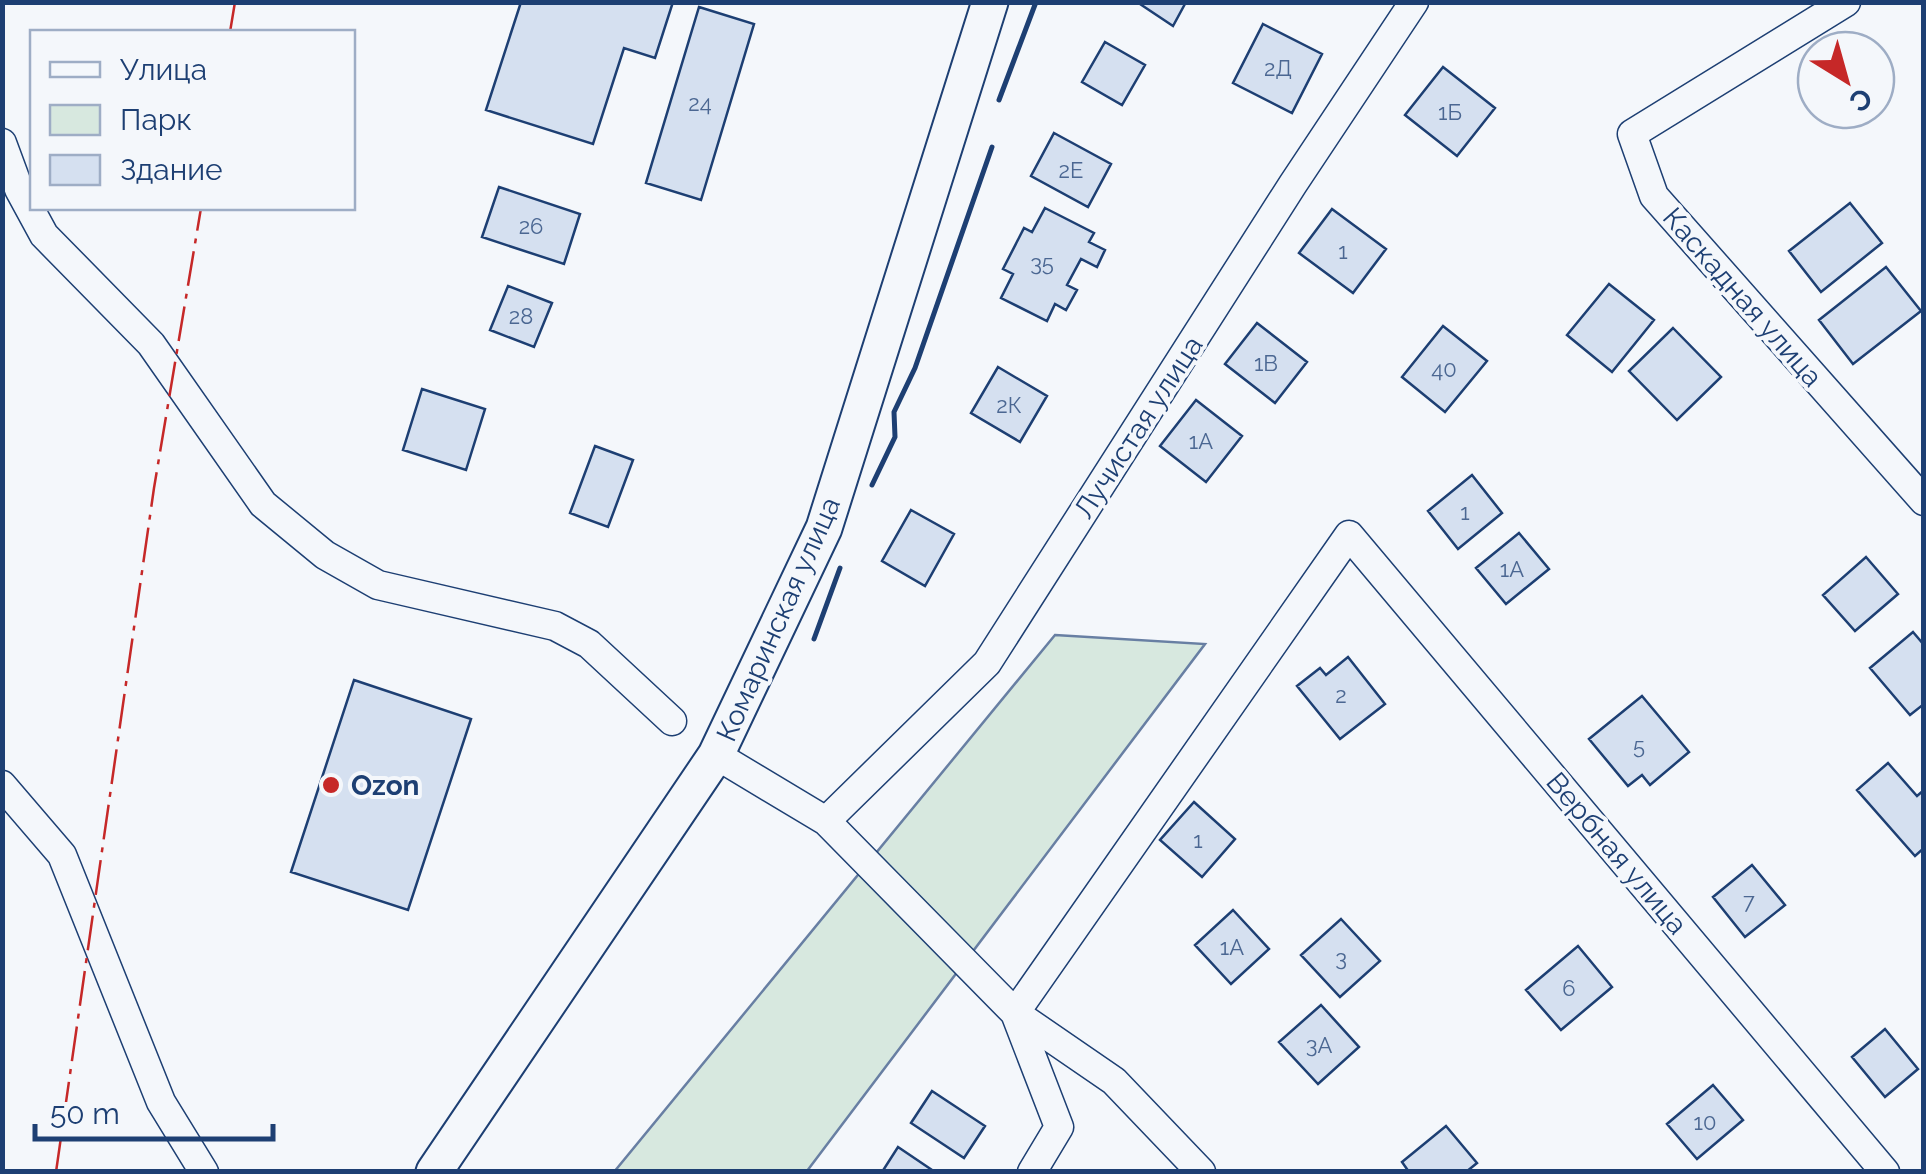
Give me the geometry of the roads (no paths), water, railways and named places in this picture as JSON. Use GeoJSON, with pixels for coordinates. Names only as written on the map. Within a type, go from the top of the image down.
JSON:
{"type":"FeatureCollection","features":[{"type":"Feature","properties":{"kind":"street","name":"Комаринская улица"},"geometry":{"type":"LineString","coordinates":[[434,1172],[716,756],[824,528],[990,2]]}},
{"type":"Feature","properties":{"kind":"street","name":"Лучистая улица"},"geometry":{"type":"LineString","coordinates":[[826,821],[987,663],[1292,184],[1414,2]]}},
{"type":"Feature","properties":{"kind":"street","name":"Каскадная улица"},"geometry":{"type":"LineString","coordinates":[[1846,2],[1632,134],[1654,196],[1924,501]]}},
{"type":"Feature","properties":{"kind":"street"},"geometry":{"type":"LineString","coordinates":[[2,142],[30,209]]}},
{"type":"Feature","properties":{"kind":"street"},"geometry":{"type":"LineString","coordinates":[[30,210],[44,235],[151,344],[264,504],[324,555],[378,585],[556,626],[589,644],[672,721]]}},
{"type":"Feature","properties":{"kind":"street","name":"Вербная улица"},"geometry":{"type":"LineString","coordinates":[[1015,1013],[1349,536],[1885,1172]]}},
{"type":"Feature","properties":{"kind":"street"},"geometry":{"type":"LineString","coordinates":[[716,756],[826,821],[1015,1013],[1114,1082],[1201,1172]]}},
{"type":"Feature","properties":{"kind":"street"},"geometry":{"type":"LineString","coordinates":[[2,785],[62,855],[161,1102],[204,1172]]}},
{"type":"Feature","properties":{"kind":"street"},"geometry":{"type":"LineString","coordinates":[[1015,1013],[1059,1127],[1032,1172]]}},
{"type":"Feature","properties":{"kind":"place","name":"Ozon"},"geometry":{"type":"Point","coordinates":[331,785]}}]}
